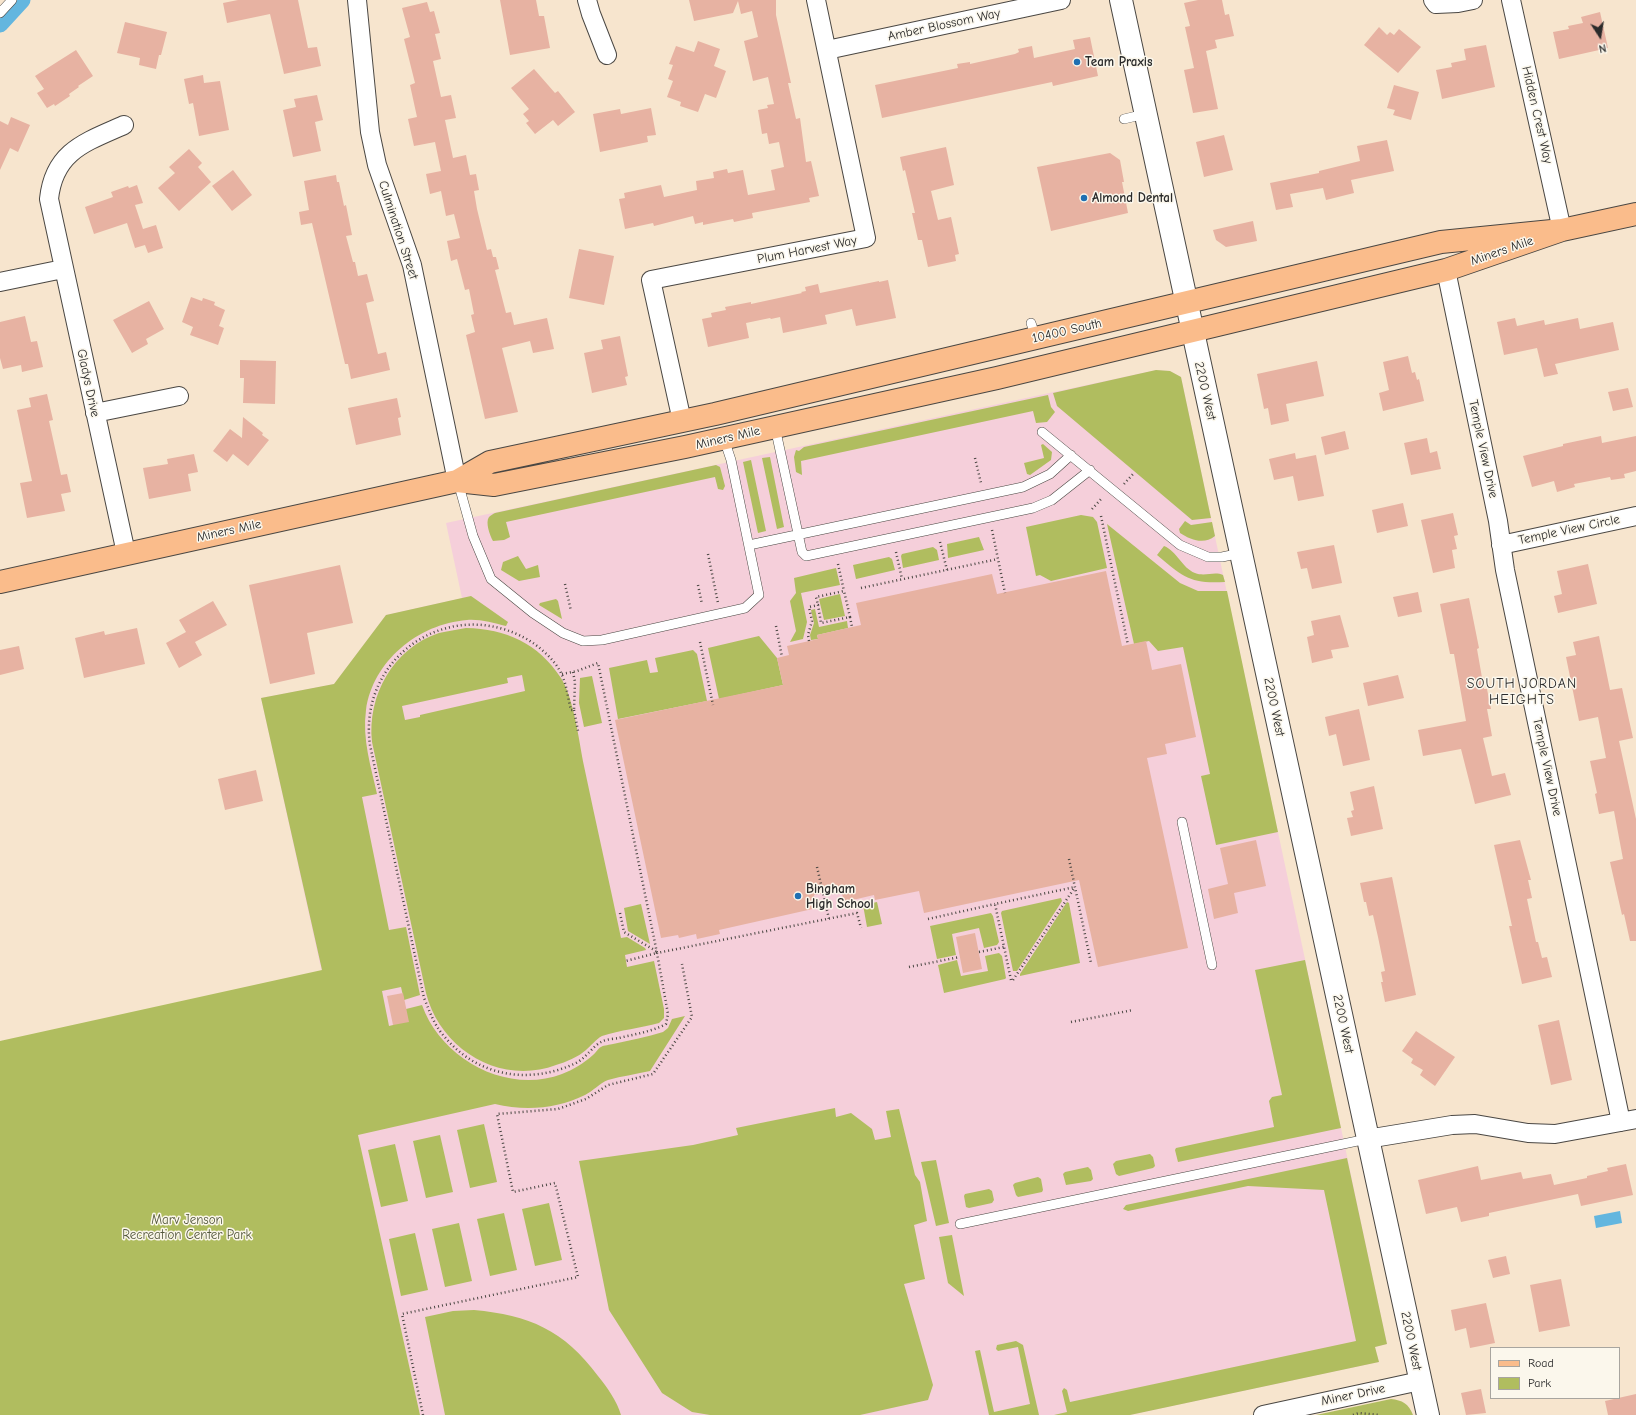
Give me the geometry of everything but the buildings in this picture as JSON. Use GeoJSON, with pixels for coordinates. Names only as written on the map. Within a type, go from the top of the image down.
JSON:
{"type":"FeatureCollection","features":[{"type":"Feature","properties":{"kind":"main road","name":"Miners Mile"},"geometry":{"type":"LineString","coordinates":[[457,481],[494,485],[724,438],[997,378],[1446,270],[1562,230],[1636,214]]}},
{"type":"Feature","properties":{"kind":"main road","name":"10400 South"},"geometry":{"type":"LineString","coordinates":[[768,401],[1034,330],[1185,302],[1441,242],[1562,230]]}},
{"type":"Feature","properties":{"kind":"main road","name":"Miners Mile"},"geometry":{"type":"LineString","coordinates":[[0,582],[457,481],[490,462],[768,401]]}},
{"type":"Feature","properties":{"kind":"street","name":"Culmination Street"},"geometry":{"type":"LineString","coordinates":[[357,0],[371,138],[377,166],[412,266],[457,481]]}},
{"type":"Feature","properties":{"kind":"street"},"geometry":{"type":"LineString","coordinates":[[587,0],[607,55]]}},
{"type":"Feature","properties":{"kind":"street","name":"Plum Harvest Way"},"geometry":{"type":"LineString","coordinates":[[682,421],[651,280],[866,238],[816,0]]}},
{"type":"Feature","properties":{"kind":"street","name":"Amber Blossom Way"},"geometry":{"type":"LineString","coordinates":[[827,50],[1061,0]]}},
{"type":"Feature","properties":{"kind":"street","name":"2200 West"},"geometry":{"type":"LineString","coordinates":[[1121,0],[1185,302],[1428,1415]]}},
{"type":"Feature","properties":{"kind":"street"},"geometry":{"type":"LineString","coordinates":[[1434,2],[1452,4],[1474,0]]}},
{"type":"Feature","properties":{"kind":"street","name":"Hidden Crest Way"},"geometry":{"type":"LineString","coordinates":[[1511,0],[1562,230]]}},
{"type":"Feature","properties":{"kind":"street","name":"Gladys Drive"},"geometry":{"type":"LineString","coordinates":[[124,125],[76,147],[64,158],[56,170],[51,184],[49,199],[126,553]]}},
{"type":"Feature","properties":{"kind":"street"},"geometry":{"type":"LineString","coordinates":[[0,282],[63,269]]}},
{"type":"Feature","properties":{"kind":"street","name":"Temple View Drive"},"geometry":{"type":"LineString","coordinates":[[1446,270],[1498,521],[1501,544],[1629,1120]]}},
{"type":"Feature","properties":{"kind":"street"},"geometry":{"type":"LineString","coordinates":[[95,413],[179,396]]}},
{"type":"Feature","properties":{"kind":"street","name":"Temple View Circle"},"geometry":{"type":"LineString","coordinates":[[1501,544],[1636,516]]}},
{"type":"Feature","properties":{"kind":"street"},"geometry":{"type":"LineString","coordinates":[[1367,1139],[1452,1125],[1476,1124],[1528,1133],[1555,1134],[1629,1120]]}},
{"type":"Feature","properties":{"kind":"street","name":"Miner Drive"},"geometry":{"type":"LineString","coordinates":[[1263,1415],[1420,1381]]}},
{"type":"Feature","properties":{"kind":"lane"},"geometry":{"type":"LineString","coordinates":[[0,13],[12,0]]}},
{"type":"Feature","properties":{"kind":"lane"},"geometry":{"type":"LineString","coordinates":[[1124,119],[1145,114]]}},
{"type":"Feature","properties":{"kind":"lane"},"geometry":{"type":"LineString","coordinates":[[775,427],[802,552],[806,556],[936,530],[1033,508],[1052,500],[1090,470]]}},
{"type":"Feature","properties":{"kind":"lane"},"geometry":{"type":"LineString","coordinates":[[1042,432],[1180,545],[1208,557],[1222,557],[1241,553]]}},
{"type":"Feature","properties":{"kind":"lane"},"geometry":{"type":"LineString","coordinates":[[457,481],[473,536],[491,579],[513,595],[533,613],[563,633],[582,641],[602,640],[744,608],[759,595],[731,460],[724,438]]}},
{"type":"Feature","properties":{"kind":"lane"},"geometry":{"type":"LineString","coordinates":[[749,545],[1023,487],[1050,474],[1071,455]]}},
{"type":"Feature","properties":{"kind":"lane"},"geometry":{"type":"LineString","coordinates":[[1182,822],[1212,965]]}},
{"type":"Feature","properties":{"kind":"lane"},"geometry":{"type":"LineString","coordinates":[[960,1224],[1367,1139]]}},
{"type":"Feature","properties":{"kind":"path"},"geometry":{"type":"LineString","coordinates":[[975,458],[981,486]]}},
{"type":"Feature","properties":{"kind":"path"},"geometry":{"type":"LineString","coordinates":[[1101,516],[1128,645]]}},
{"type":"Feature","properties":{"kind":"path"},"geometry":{"type":"LineString","coordinates":[[992,530],[1005,593]]}},
{"type":"Feature","properties":{"kind":"path"},"geometry":{"type":"LineString","coordinates":[[940,542],[947,570]]}},
{"type":"Feature","properties":{"kind":"path"},"geometry":{"type":"LineString","coordinates":[[896,552],[902,579]]}},
{"type":"Feature","properties":{"kind":"path"},"geometry":{"type":"LineString","coordinates":[[708,554],[720,614]]}},
{"type":"Feature","properties":{"kind":"path"},"geometry":{"type":"LineString","coordinates":[[861,588],[998,559]]}},
{"type":"Feature","properties":{"kind":"path"},"geometry":{"type":"LineString","coordinates":[[838,564],[852,627]]}},
{"type":"Feature","properties":{"kind":"path"},"geometry":{"type":"LineString","coordinates":[[565,584],[571,611]]}},
{"type":"Feature","properties":{"kind":"path"},"geometry":{"type":"LineString","coordinates":[[698,585],[705,617]]}},
{"type":"Feature","properties":{"kind":"path"},"geometry":{"type":"LineString","coordinates":[[844,591],[816,597],[821,623],[850,617]]}},
{"type":"Feature","properties":{"kind":"path"},"geometry":{"type":"LineString","coordinates":[[809,641],[808,635],[812,621],[809,607],[818,605]]}},
{"type":"Feature","properties":{"kind":"path"},"geometry":{"type":"LineString","coordinates":[[562,674],[573,672],[598,663],[657,952],[668,1014],[666,1024],[654,1030],[602,1042],[588,1055],[577,1062],[550,1073],[530,1075],[506,1074],[484,1067],[463,1054],[444,1036],[433,1021],[424,998],[370,745],[368,731],[370,708],[376,687],[386,670],[400,653],[419,639],[439,630],[471,624],[493,626],[513,632],[542,649],[562,674],[571,710],[574,710]]}},
{"type":"Feature","properties":{"kind":"path"},"geometry":{"type":"LineString","coordinates":[[776,626],[782,657]]}},
{"type":"Feature","properties":{"kind":"path"},"geometry":{"type":"LineString","coordinates":[[700,642],[713,705]]}},
{"type":"Feature","properties":{"kind":"path"},"geometry":{"type":"LineString","coordinates":[[573,672],[575,682],[574,710],[578,731]]}},
{"type":"Feature","properties":{"kind":"path"},"geometry":{"type":"LineString","coordinates":[[1068,859],[1091,963]]}},
{"type":"Feature","properties":{"kind":"path"},"geometry":{"type":"LineString","coordinates":[[817,867],[829,919]]}},
{"type":"Feature","properties":{"kind":"path"},"geometry":{"type":"LineString","coordinates":[[928,919],[1075,887]]}},
{"type":"Feature","properties":{"kind":"path"},"geometry":{"type":"LineString","coordinates":[[995,904],[1012,980],[1075,887]]}},
{"type":"Feature","properties":{"kind":"path"},"geometry":{"type":"LineString","coordinates":[[620,913],[624,932],[657,952]]}},
{"type":"Feature","properties":{"kind":"path"},"geometry":{"type":"LineString","coordinates":[[626,960],[657,952],[857,913],[861,928]]}},
{"type":"Feature","properties":{"kind":"path"},"geometry":{"type":"LineString","coordinates":[[979,952],[1004,947]]}},
{"type":"Feature","properties":{"kind":"path"},"geometry":{"type":"LineString","coordinates":[[910,967],[960,957]]}},
{"type":"Feature","properties":{"kind":"path"},"geometry":{"type":"LineString","coordinates":[[423,1415],[402,1314],[578,1277],[555,1183],[513,1192],[497,1114],[558,1109],[586,1099],[608,1085],[653,1074],[692,1017],[682,964]]}},
{"type":"Feature","properties":{"kind":"path"},"geometry":{"type":"LineString","coordinates":[[1072,1022],[1133,1010]]}},
{"type":"Feature","properties":{"kind":"path"},"geometry":{"type":"LineString","coordinates":[[1353,1415],[1359,1413],[1379,1415]]}},
{"type":"Feature","properties":{"kind":"shaded area","name":"Bingham High School"},"geometry":{"type":"Polygon","coordinates":[[[1156,370],[1170,371],[1181,377],[1387,1344],[1375,1347],[1379,1362],[1130,1415],[420,1415],[261,698],[334,684],[386,615],[462,598],[446,523],[1156,370]]]}},
{"type":"Feature","properties":{"kind":"green space"},"geometry":{"type":"Polygon","coordinates":[[[1156,370],[1170,371],[1181,377],[1211,518],[1192,520],[1057,406],[1053,393],[1156,370]]]}},
{"type":"Feature","properties":{"kind":"green space"},"geometry":{"type":"Polygon","coordinates":[[[1048,395],[1051,407],[1055,412],[1047,422],[1036,423],[1033,411],[801,461],[802,475],[796,472],[794,457],[796,450],[799,451],[804,447],[1048,395]]]}},
{"type":"Feature","properties":{"kind":"green space"},"geometry":{"type":"Polygon","coordinates":[[[1043,444],[1052,452],[1051,460],[1030,475],[1027,474],[1024,463],[1044,458],[1041,445],[1043,444]]]}},
{"type":"Feature","properties":{"kind":"green space"},"geometry":{"type":"Polygon","coordinates":[[[770,457],[784,527],[777,529],[762,458],[770,457]]]}},
{"type":"Feature","properties":{"kind":"green space"},"geometry":{"type":"Polygon","coordinates":[[[751,460],[766,531],[758,533],[743,462],[751,460]]]}},
{"type":"Feature","properties":{"kind":"green space"},"geometry":{"type":"Polygon","coordinates":[[[716,465],[720,467],[725,486],[723,490],[718,489],[715,477],[506,522],[510,537],[504,540],[493,541],[489,533],[488,519],[495,513],[716,465]]]}},
{"type":"Feature","properties":{"kind":"green space"},"geometry":{"type":"Polygon","coordinates":[[[1081,515],[1093,517],[1097,522],[1107,568],[1051,581],[1040,575],[1036,576],[1026,527],[1081,515]]]}},
{"type":"Feature","properties":{"kind":"green space"},"geometry":{"type":"Polygon","coordinates":[[[1185,521],[1191,525],[1212,522],[1215,536],[1211,539],[1202,541],[1189,538],[1180,533],[1179,529],[1185,521]]]}},
{"type":"Feature","properties":{"kind":"green space"},"geometry":{"type":"Polygon","coordinates":[[[1107,524],[1180,583],[1198,591],[1227,591],[1278,832],[1216,845],[1201,776],[1210,774],[1183,647],[1158,651],[1149,641],[1134,644],[1107,524]]]}},
{"type":"Feature","properties":{"kind":"green space"},"geometry":{"type":"Polygon","coordinates":[[[979,537],[984,550],[948,558],[947,544],[979,537]]]}},
{"type":"Feature","properties":{"kind":"green space"},"geometry":{"type":"Polygon","coordinates":[[[1164,546],[1169,548],[1190,571],[1199,574],[1220,574],[1223,575],[1225,582],[1203,582],[1188,578],[1181,574],[1157,555],[1164,546]]]}},
{"type":"Feature","properties":{"kind":"green space"},"geometry":{"type":"Polygon","coordinates":[[[933,547],[937,550],[939,560],[903,568],[902,554],[933,547]]]}},
{"type":"Feature","properties":{"kind":"green space"},"geometry":{"type":"Polygon","coordinates":[[[518,556],[526,569],[538,565],[540,577],[519,581],[501,570],[503,562],[518,556]]]}},
{"type":"Feature","properties":{"kind":"green space"},"geometry":{"type":"Polygon","coordinates":[[[889,557],[892,559],[895,570],[856,579],[853,565],[889,557]]]}},
{"type":"Feature","properties":{"kind":"green space"},"geometry":{"type":"Polygon","coordinates":[[[836,568],[840,585],[801,593],[807,622],[803,639],[790,642],[796,631],[790,601],[796,593],[794,578],[836,568]]]}},
{"type":"Feature","properties":{"kind":"green space"},"geometry":{"type":"Polygon","coordinates":[[[840,594],[845,616],[824,620],[819,599],[840,594]]]}},
{"type":"Feature","properties":{"kind":"green space","name":"Marv Jenson Recreation Center Park"},"geometry":{"type":"Polygon","coordinates":[[[471,596],[508,622],[506,626],[482,621],[467,620],[449,623],[415,637],[388,661],[370,692],[366,710],[366,742],[377,794],[362,797],[389,930],[406,927],[420,995],[404,1000],[401,987],[382,991],[389,1026],[393,1025],[406,1009],[422,1005],[431,1024],[444,1042],[460,1056],[478,1068],[499,1076],[520,1080],[541,1079],[562,1074],[590,1058],[602,1046],[663,1032],[668,1028],[672,1019],[685,1016],[650,1071],[608,1080],[574,1100],[552,1106],[529,1108],[518,1108],[495,1104],[358,1135],[420,1415],[0,1415],[0,1041],[322,970],[261,698],[334,684],[386,615],[471,596]]]}},
{"type":"Feature","properties":{"kind":"green space"},"geometry":{"type":"Polygon","coordinates":[[[556,599],[558,601],[562,619],[539,605],[540,603],[556,599]]]}},
{"type":"Feature","properties":{"kind":"green space"},"geometry":{"type":"Polygon","coordinates":[[[815,609],[819,627],[847,621],[848,628],[817,635],[818,639],[811,640],[810,635],[814,623],[811,610],[815,609]]]}},
{"type":"Feature","properties":{"kind":"green space"},"geometry":{"type":"Polygon","coordinates":[[[466,628],[494,631],[520,640],[531,647],[552,666],[566,687],[576,720],[584,766],[621,938],[627,937],[646,950],[625,955],[627,967],[654,961],[664,1009],[664,1018],[659,1023],[602,1036],[583,1053],[576,1057],[560,1064],[535,1070],[514,1070],[494,1066],[475,1058],[459,1046],[444,1031],[433,1013],[426,993],[372,742],[374,708],[379,691],[386,676],[396,662],[408,650],[423,640],[439,633],[466,628]],[[522,675],[507,678],[508,683],[402,706],[405,720],[420,717],[420,715],[525,691],[522,675]]]}},
{"type":"Feature","properties":{"kind":"green space"},"geometry":{"type":"Polygon","coordinates":[[[759,636],[777,658],[783,685],[719,699],[708,648],[759,636]]]}},
{"type":"Feature","properties":{"kind":"green space"},"geometry":{"type":"Polygon","coordinates":[[[693,650],[697,654],[707,701],[618,719],[609,668],[647,660],[650,673],[658,672],[655,658],[693,650]]]}},
{"type":"Feature","properties":{"kind":"green space"},"geometry":{"type":"Polygon","coordinates":[[[592,676],[602,723],[584,727],[579,703],[580,678],[592,676]]]}},
{"type":"Feature","properties":{"kind":"green space"},"geometry":{"type":"Polygon","coordinates":[[[1061,898],[1062,901],[1017,971],[1013,971],[1001,913],[1002,911],[1061,898]]]}},
{"type":"Feature","properties":{"kind":"green space"},"geometry":{"type":"Polygon","coordinates":[[[877,902],[882,924],[867,927],[863,905],[877,902]]]}},
{"type":"Feature","properties":{"kind":"green space"},"geometry":{"type":"Polygon","coordinates":[[[1067,902],[1069,903],[1080,963],[1020,976],[1020,974],[1067,902]]]}},
{"type":"Feature","properties":{"kind":"green space"},"geometry":{"type":"Polygon","coordinates":[[[641,904],[650,944],[628,931],[624,908],[641,904]]]}},
{"type":"Feature","properties":{"kind":"green space"},"geometry":{"type":"Polygon","coordinates":[[[991,913],[999,942],[997,945],[984,948],[979,928],[952,934],[956,955],[937,959],[930,926],[991,913]]]}},
{"type":"Feature","properties":{"kind":"green space"},"geometry":{"type":"Polygon","coordinates":[[[999,953],[1002,956],[1005,979],[944,993],[938,965],[957,960],[961,976],[988,971],[985,956],[999,953]]]}},
{"type":"Feature","properties":{"kind":"green space"},"geometry":{"type":"Polygon","coordinates":[[[1305,960],[1341,1128],[1178,1162],[1175,1150],[1176,1148],[1274,1127],[1269,1101],[1272,1097],[1282,1095],[1255,970],[1305,960]]]}},
{"type":"Feature","properties":{"kind":"green space"},"geometry":{"type":"Polygon","coordinates":[[[835,1108],[836,1117],[851,1113],[872,1129],[875,1140],[891,1137],[886,1111],[899,1109],[915,1175],[920,1182],[927,1221],[914,1225],[925,1279],[904,1284],[933,1385],[928,1400],[860,1415],[710,1415],[692,1412],[662,1393],[609,1310],[579,1161],[693,1145],[738,1135],[736,1128],[835,1108]]]}},
{"type":"Feature","properties":{"kind":"green space"},"geometry":{"type":"Polygon","coordinates":[[[484,1124],[497,1182],[470,1188],[457,1130],[484,1124]]]}},
{"type":"Feature","properties":{"kind":"green space"},"geometry":{"type":"Polygon","coordinates":[[[440,1135],[453,1192],[426,1198],[413,1141],[440,1135]]]}},
{"type":"Feature","properties":{"kind":"green space"},"geometry":{"type":"Polygon","coordinates":[[[395,1144],[408,1201],[381,1207],[368,1150],[395,1144]]]}},
{"type":"Feature","properties":{"kind":"green space"},"geometry":{"type":"Polygon","coordinates":[[[1150,1154],[1153,1157],[1155,1166],[1153,1168],[1119,1176],[1116,1174],[1113,1164],[1116,1161],[1150,1154]]]}},
{"type":"Feature","properties":{"kind":"green space"},"geometry":{"type":"Polygon","coordinates":[[[1347,1158],[1387,1344],[1375,1347],[1379,1362],[1130,1415],[1054,1415],[1067,1412],[1062,1391],[1064,1388],[1067,1390],[1070,1402],[1356,1341],[1324,1190],[1248,1186],[1128,1211],[1123,1209],[1126,1205],[1347,1158]]]}},
{"type":"Feature","properties":{"kind":"green space"},"geometry":{"type":"Polygon","coordinates":[[[936,1160],[949,1223],[936,1226],[921,1162],[936,1160]]]}},
{"type":"Feature","properties":{"kind":"green space"},"geometry":{"type":"Polygon","coordinates":[[[1088,1167],[1091,1170],[1093,1179],[1091,1181],[1066,1185],[1063,1174],[1065,1172],[1088,1167]]]}},
{"type":"Feature","properties":{"kind":"green space"},"geometry":{"type":"Polygon","coordinates":[[[1038,1177],[1041,1179],[1042,1192],[1018,1197],[1016,1195],[1013,1185],[1015,1183],[1038,1177]]]}},
{"type":"Feature","properties":{"kind":"green space"},"geometry":{"type":"Polygon","coordinates":[[[989,1189],[992,1191],[994,1200],[992,1203],[969,1208],[966,1207],[965,1194],[989,1189]]]}},
{"type":"Feature","properties":{"kind":"green space"},"geometry":{"type":"Polygon","coordinates":[[[549,1203],[562,1260],[535,1266],[522,1209],[549,1203]]]}},
{"type":"Feature","properties":{"kind":"green space"},"geometry":{"type":"Polygon","coordinates":[[[504,1213],[517,1270],[490,1276],[477,1219],[504,1213]]]}},
{"type":"Feature","properties":{"kind":"green space"},"geometry":{"type":"Polygon","coordinates":[[[459,1223],[472,1281],[445,1287],[432,1229],[459,1223]]]}},
{"type":"Feature","properties":{"kind":"green space"},"geometry":{"type":"Polygon","coordinates":[[[415,1233],[428,1290],[401,1296],[389,1239],[415,1233]]]}},
{"type":"Feature","properties":{"kind":"green space"},"geometry":{"type":"Polygon","coordinates":[[[952,1235],[964,1296],[948,1283],[939,1237],[952,1235]]]}},
{"type":"Feature","properties":{"kind":"green space"},"geometry":{"type":"Polygon","coordinates":[[[474,1310],[512,1316],[528,1321],[558,1336],[585,1360],[601,1380],[614,1399],[621,1415],[445,1415],[425,1317],[453,1311],[474,1310]]]}},
{"type":"Feature","properties":{"kind":"green space"},"geometry":{"type":"Polygon","coordinates":[[[1016,1341],[1023,1345],[1039,1415],[989,1415],[975,1351],[980,1350],[994,1412],[1030,1404],[1018,1347],[998,1351],[996,1349],[997,1345],[1016,1341]]]}},
{"type":"Feature","properties":{"kind":"green space"},"geometry":{"type":"Polygon","coordinates":[[[1391,1399],[1399,1400],[1405,1403],[1413,1415],[1316,1415],[1391,1399]]]}},
{"type":"Feature","properties":{"kind":"water"},"geometry":{"type":"Polygon","coordinates":[[[1620,1211],[1622,1223],[1596,1228],[1594,1216],[1620,1211]]]}},
{"type":"Feature","properties":{"kind":"waterway"},"geometry":{"type":"LineString","coordinates":[[0,24],[22,0]]}},
{"type":"Feature","properties":{"kind":"place","name":"Team Praxis"},"geometry":{"type":"Point","coordinates":[1077,62]}},
{"type":"Feature","properties":{"kind":"place","name":"Almond Dental"},"geometry":{"type":"Point","coordinates":[1084,198]}},
{"type":"Feature","properties":{"kind":"place","name":"Bingham High School"},"geometry":{"type":"Point","coordinates":[798,896]}},
{"type":"Feature","properties":{"kind":"district","name":"SOUTH JORDAN HEIGHTS"},"geometry":{"type":"Point","coordinates":[1522,692]}}]}
